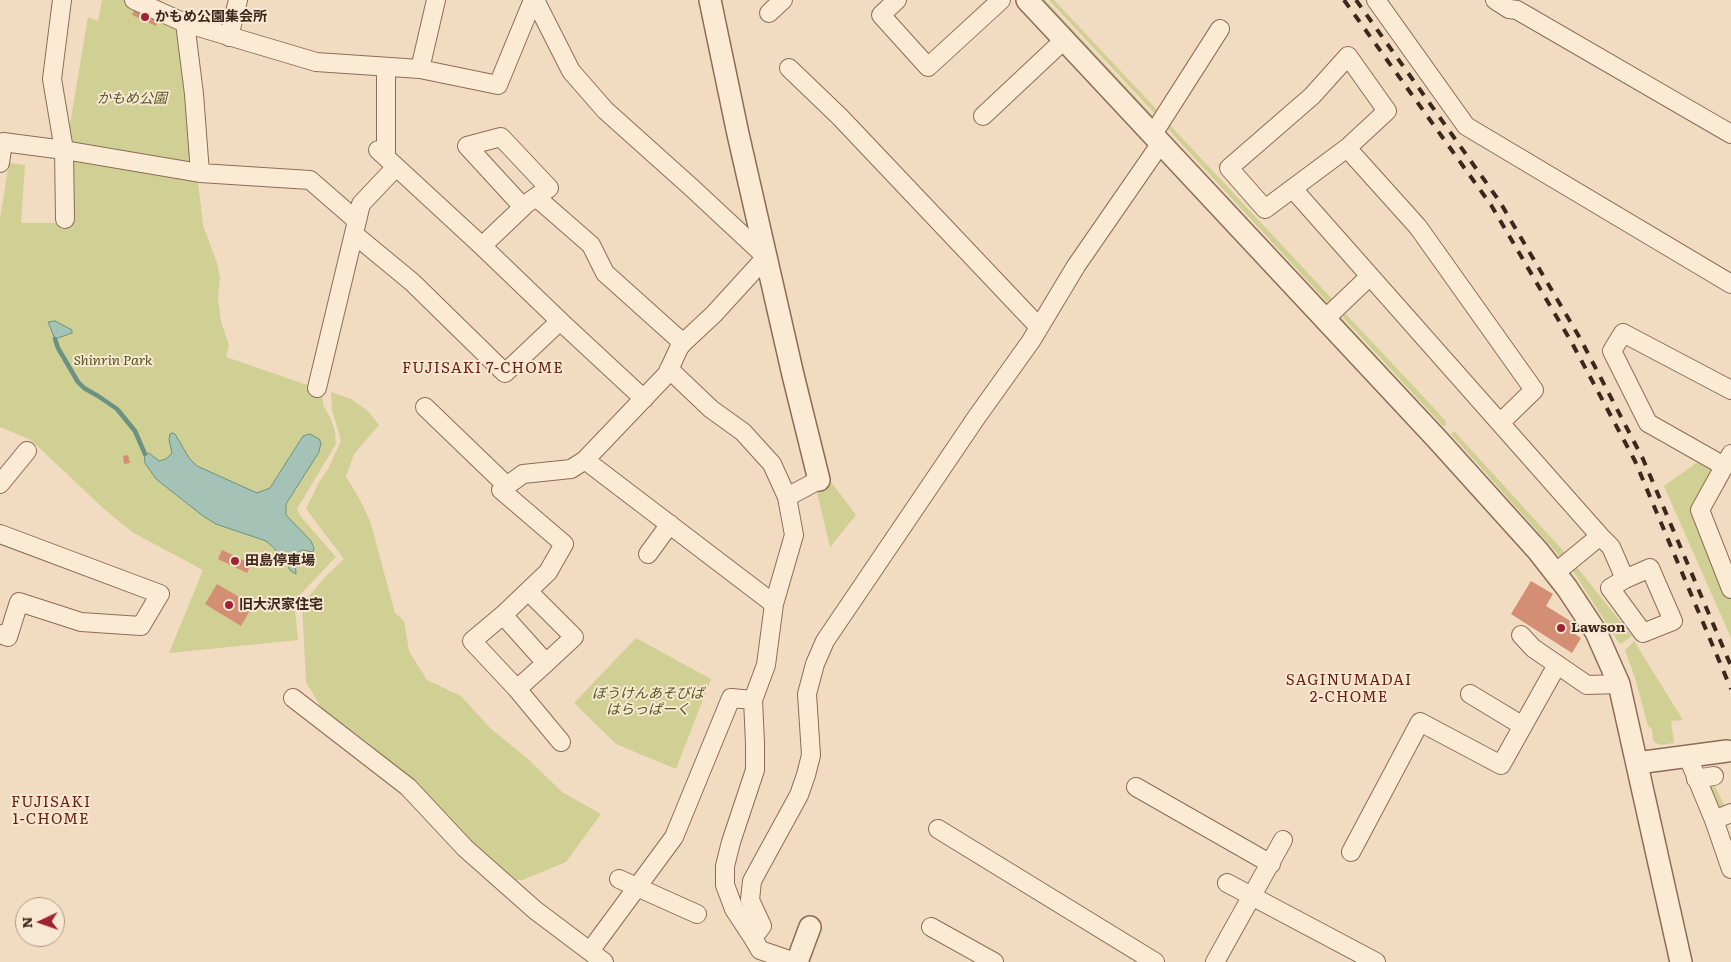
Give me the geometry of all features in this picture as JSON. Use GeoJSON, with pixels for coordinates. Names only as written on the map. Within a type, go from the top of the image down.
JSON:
{"type":"FeatureCollection","features":[{"type":"Feature","properties":{"kind":"street"},"geometry":{"type":"LineString","coordinates":[[62,0],[52,79],[64,150],[66,219]]}},
{"type":"Feature","properties":{"kind":"street"},"geometry":{"type":"LineString","coordinates":[[134,0],[185,23],[316,62],[420,69],[498,85],[534,0]]}},
{"type":"Feature","properties":{"kind":"street"},"geometry":{"type":"LineString","coordinates":[[229,37],[238,0]]}},
{"type":"Feature","properties":{"kind":"street"},"geometry":{"type":"LineString","coordinates":[[420,69],[436,0]]}},
{"type":"Feature","properties":{"kind":"street"},"geometry":{"type":"LineString","coordinates":[[534,0],[572,71],[605,110],[766,257]]}},
{"type":"Feature","properties":{"kind":"street"},"geometry":{"type":"LineString","coordinates":[[710,0],[766,257],[819,480],[788,497]]}},
{"type":"Feature","properties":{"kind":"street"},"geometry":{"type":"LineString","coordinates":[[769,13],[783,0]]}},
{"type":"Feature","properties":{"kind":"street"},"geometry":{"type":"LineString","coordinates":[[897,0],[881,15],[928,67],[1001,0]]}},
{"type":"Feature","properties":{"kind":"street"},"geometry":{"type":"LineString","coordinates":[[1027,0],[1437,439],[1567,588],[1596,632],[1619,684],[1681,962]]}},
{"type":"Feature","properties":{"kind":"street"},"geometry":{"type":"LineString","coordinates":[[1376,0],[1466,126],[1731,284]]}},
{"type":"Feature","properties":{"kind":"street"},"geometry":{"type":"LineString","coordinates":[[1495,0],[1509,9],[1517,10],[1731,134]]}},
{"type":"Feature","properties":{"kind":"street"},"geometry":{"type":"LineString","coordinates":[[185,23],[194,94],[200,173]]}},
{"type":"Feature","properties":{"kind":"street"},"geometry":{"type":"LineString","coordinates":[[753,938],[762,926],[750,900],[752,881],[799,795],[806,775],[811,755],[807,694],[815,664],[825,641],[976,418],[1031,341],[1157,138],[1220,29]]}},
{"type":"Feature","properties":{"kind":"street"},"geometry":{"type":"LineString","coordinates":[[982,116],[1064,40]]}},
{"type":"Feature","properties":{"kind":"street"},"geometry":{"type":"LineString","coordinates":[[1348,56],[1387,111],[1347,148],[1265,209],[1230,168],[1312,96],[1348,56]]}},
{"type":"Feature","properties":{"kind":"street"},"geometry":{"type":"LineString","coordinates":[[317,388],[361,204],[387,158],[386,68]]}},
{"type":"Feature","properties":{"kind":"street"},"geometry":{"type":"LineString","coordinates":[[790,68],[840,117],[1039,327]]}},
{"type":"Feature","properties":{"kind":"street"},"geometry":{"type":"LineString","coordinates":[[0,163],[1,141],[200,173],[310,180],[356,228],[505,373],[560,321]]}},
{"type":"Feature","properties":{"kind":"street"},"geometry":{"type":"LineString","coordinates":[[1347,148],[1418,227],[1534,390],[1500,423]]}},
{"type":"Feature","properties":{"kind":"street"},"geometry":{"type":"LineString","coordinates":[[387,158],[644,399]]}},
{"type":"Feature","properties":{"kind":"street"},"geometry":{"type":"LineString","coordinates":[[1293,189],[1611,547],[1625,579]]}},
{"type":"Feature","properties":{"kind":"street"},"geometry":{"type":"LineString","coordinates":[[482,246],[529,202],[591,245],[605,273],[683,343]]}},
{"type":"Feature","properties":{"kind":"street"},"geometry":{"type":"LineString","coordinates":[[562,742],[517,689],[472,641],[503,615],[548,572],[564,544],[501,490],[523,474],[571,469],[585,460],[667,374],[683,343],[714,314],[766,257]]}},
{"type":"Feature","properties":{"kind":"street"},"geometry":{"type":"LineString","coordinates":[[1325,319],[1370,276]]}},
{"type":"Feature","properties":{"kind":"street"},"geometry":{"type":"LineString","coordinates":[[1731,390],[1624,333],[1612,352],[1648,423],[1727,460],[1700,510],[1731,589]]}},
{"type":"Feature","properties":{"kind":"street"},"geometry":{"type":"LineString","coordinates":[[669,369],[711,409],[742,432],[772,464],[788,497],[794,534],[774,604],[766,664],[753,700],[756,743],[755,770],[731,842],[725,866],[725,885],[734,909],[760,950],[796,962],[810,927]]}},
{"type":"Feature","properties":{"kind":"street"},"geometry":{"type":"LineString","coordinates":[[425,407],[506,485]]}},
{"type":"Feature","properties":{"kind":"street"},"geometry":{"type":"LineString","coordinates":[[0,484],[27,451]]}},
{"type":"Feature","properties":{"kind":"street"},"geometry":{"type":"LineString","coordinates":[[585,460],[774,604]]}},
{"type":"Feature","properties":{"kind":"street"},"geometry":{"type":"LineString","coordinates":[[648,554],[670,524]]}},
{"type":"Feature","properties":{"kind":"street"},"geometry":{"type":"LineString","coordinates":[[0,534],[160,594],[141,626],[81,622],[18,602],[8,637],[0,634]]}},
{"type":"Feature","properties":{"kind":"street"},"geometry":{"type":"LineString","coordinates":[[1555,573],[1600,536]]}},
{"type":"Feature","properties":{"kind":"street"},"geometry":{"type":"LineString","coordinates":[[517,689],[574,637],[528,591]]}},
{"type":"Feature","properties":{"kind":"street"},"geometry":{"type":"LineString","coordinates":[[503,615],[546,663]]}},
{"type":"Feature","properties":{"kind":"street"},"geometry":{"type":"LineString","coordinates":[[1521,635],[1533,648],[1587,685],[1619,684]]}},
{"type":"Feature","properties":{"kind":"street"},"geometry":{"type":"LineString","coordinates":[[1351,852],[1420,722],[1501,765],[1557,665]]}},
{"type":"Feature","properties":{"kind":"street"},"geometry":{"type":"LineString","coordinates":[[1470,694],[1523,726]]}},
{"type":"Feature","properties":{"kind":"street"},"geometry":{"type":"LineString","coordinates":[[293,698],[408,787],[465,848],[535,910],[604,962]]}},
{"type":"Feature","properties":{"kind":"street"},"geometry":{"type":"LineString","coordinates":[[590,951],[674,837],[731,698],[753,700]]}},
{"type":"Feature","properties":{"kind":"street"},"geometry":{"type":"LineString","coordinates":[[1637,763],[1729,750]]}},
{"type":"Feature","properties":{"kind":"street"},"geometry":{"type":"LineString","coordinates":[[1688,757],[1714,820],[1731,869]]}},
{"type":"Feature","properties":{"kind":"street"},"geometry":{"type":"LineString","coordinates":[[1696,779],[1714,776]]}},
{"type":"Feature","properties":{"kind":"street"},"geometry":{"type":"LineString","coordinates":[[1136,787],[1271,864]]}},
{"type":"Feature","properties":{"kind":"street"},"geometry":{"type":"LineString","coordinates":[[1714,820],[1731,813]]}},
{"type":"Feature","properties":{"kind":"street"},"geometry":{"type":"LineString","coordinates":[[938,829],[1155,962]]}},
{"type":"Feature","properties":{"kind":"street"},"geometry":{"type":"LineString","coordinates":[[1215,962],[1283,840]]}},
{"type":"Feature","properties":{"kind":"street"},"geometry":{"type":"LineString","coordinates":[[619,879],[697,914]]}},
{"type":"Feature","properties":{"kind":"street"},"geometry":{"type":"LineString","coordinates":[[1226,882],[1376,962]]}},
{"type":"Feature","properties":{"kind":"street"},"geometry":{"type":"LineString","coordinates":[[931,927],[994,962]]}},
{"type":"Feature","properties":{"kind":"green space","name":"かもめ公園"},"geometry":{"type":"Polygon","coordinates":[[[102,0],[125,0],[179,25],[192,162],[190,166],[72,147],[68,137],[88,17],[98,21],[102,0]]]}},
{"type":"Feature","properties":{"kind":"green space"},"geometry":{"type":"Polygon","coordinates":[[[1039,0],[1045,0],[1154,117],[1153,121],[1039,0]]]}},
{"type":"Feature","properties":{"kind":"green space"},"geometry":{"type":"Polygon","coordinates":[[[1049,0],[1054,0],[1159,112],[1157,116],[1049,0]]]}},
{"type":"Feature","properties":{"kind":"green space"},"geometry":{"type":"Polygon","coordinates":[[[1169,124],[1333,300],[1330,305],[1167,128],[1169,124]]]}},
{"type":"Feature","properties":{"kind":"green space"},"geometry":{"type":"Polygon","coordinates":[[[1164,130],[1329,306],[1327,310],[1164,134],[1164,130]]]}},
{"type":"Feature","properties":{"kind":"green space","name":"Shinrin Park"},"geometry":{"type":"Polygon","coordinates":[[[72,156],[193,177],[198,182],[203,225],[217,263],[220,278],[218,297],[221,322],[229,345],[226,357],[322,390],[323,405],[335,431],[336,444],[297,509],[301,517],[336,557],[294,601],[298,640],[169,653],[203,570],[132,532],[104,509],[31,440],[0,427],[0,219],[9,163],[25,165],[21,223],[73,223],[72,156]]]}},
{"type":"Feature","properties":{"kind":"green space"},"geometry":{"type":"Polygon","coordinates":[[[1343,311],[1446,421],[1445,426],[1339,313],[1343,311]]]}},
{"type":"Feature","properties":{"kind":"green space"},"geometry":{"type":"Polygon","coordinates":[[[1337,313],[1441,427],[1441,428],[1334,317],[1337,313]]]}},
{"type":"Feature","properties":{"kind":"green space"},"geometry":{"type":"Polygon","coordinates":[[[331,392],[351,399],[368,411],[379,425],[354,454],[346,476],[370,521],[395,613],[404,621],[409,651],[427,680],[461,696],[491,729],[527,758],[562,792],[601,814],[566,862],[523,880],[516,880],[465,835],[396,767],[366,741],[322,709],[306,682],[302,604],[325,577],[344,559],[306,509],[341,441],[332,410],[331,392]]]}},
{"type":"Feature","properties":{"kind":"green space"},"geometry":{"type":"Polygon","coordinates":[[[1454,431],[1567,555],[1563,560],[1451,434],[1454,431]]]}},
{"type":"Feature","properties":{"kind":"green space"},"geometry":{"type":"Polygon","coordinates":[[[1702,459],[1714,467],[1694,509],[1731,600],[1731,638],[1664,486],[1702,459]]]}},
{"type":"Feature","properties":{"kind":"green space"},"geometry":{"type":"Polygon","coordinates":[[[831,482],[856,515],[830,547],[816,488],[831,482]]]}},
{"type":"Feature","properties":{"kind":"green space"},"geometry":{"type":"Polygon","coordinates":[[[1576,566],[1632,636],[1621,644],[1571,568],[1576,566]]]}},
{"type":"Feature","properties":{"kind":"green space","name":"ぼうけんあそびば はらっぱーく"},"geometry":{"type":"Polygon","coordinates":[[[636,638],[711,679],[676,769],[616,744],[574,703],[636,638]]]}},
{"type":"Feature","properties":{"kind":"green space"},"geometry":{"type":"Polygon","coordinates":[[[1634,641],[1683,720],[1671,721],[1674,743],[1660,745],[1653,741],[1652,729],[1648,726],[1625,650],[1634,641]]]}},
{"type":"Feature","properties":{"kind":"green space"},"geometry":{"type":"Polygon","coordinates":[[[1708,783],[1713,783],[1728,812],[1718,815],[1708,783]]]}},
{"type":"Feature","properties":{"kind":"shaded area"},"geometry":{"type":"Polygon","coordinates":[[[55,321],[72,330],[72,333],[55,339],[48,322],[55,321]]]}},
{"type":"Feature","properties":{"kind":"shaded area"},"geometry":{"type":"Polygon","coordinates":[[[172,433],[175,434],[189,458],[197,466],[257,493],[270,488],[303,436],[310,434],[319,439],[321,443],[319,452],[286,504],[286,515],[311,541],[314,548],[313,552],[302,550],[297,553],[295,556],[296,574],[291,571],[274,548],[266,541],[216,524],[156,479],[145,463],[144,454],[149,453],[159,461],[166,459],[172,453],[169,439],[172,433]]]}},
{"type":"Feature","properties":{"kind":"building","name":"かもめ公園集会所"},"geometry":{"type":"Polygon","coordinates":[[[135,8],[159,19],[156,26],[132,15],[135,8]]]}},
{"type":"Feature","properties":{"kind":"building"},"geometry":{"type":"Polygon","coordinates":[[[128,455],[130,463],[124,464],[123,456],[128,455]]]}},
{"type":"Feature","properties":{"kind":"building","name":"田島停車場"},"geometry":{"type":"Polygon","coordinates":[[[222,550],[251,564],[247,573],[218,559],[222,550]]]}},
{"type":"Feature","properties":{"kind":"building"},"geometry":{"type":"Polygon","coordinates":[[[1531,581],[1553,594],[1546,606],[1572,622],[1570,625],[1576,629],[1573,633],[1581,638],[1572,653],[1511,614],[1531,581]]]}},
{"type":"Feature","properties":{"kind":"building","name":"旧大沢家住宅"},"geometry":{"type":"Polygon","coordinates":[[[217,584],[253,605],[241,626],[205,604],[217,584]]]}},
{"type":"Feature","properties":{"kind":"waterway"},"geometry":{"type":"LineString","coordinates":[[55,339],[58,348],[78,382],[84,388],[117,409],[135,431],[145,454]]}},
{"type":"Feature","properties":{"kind":"railway"},"geometry":{"type":"LineString","coordinates":[[1344,0],[1491,205],[1572,343],[1635,461],[1731,689]]}},
{"type":"Feature","properties":{"kind":"railway"},"geometry":{"type":"LineString","coordinates":[[1356,0],[1500,202],[1581,340],[1643,459],[1731,666]]}},
{"type":"Feature","properties":{"kind":"place","name":"かもめ公園集会所"},"geometry":{"type":"Point","coordinates":[145,17]}},
{"type":"Feature","properties":{"kind":"place","name":"田島停車場"},"geometry":{"type":"Point","coordinates":[235,561]}},
{"type":"Feature","properties":{"kind":"place","name":"旧大沢家住宅"},"geometry":{"type":"Point","coordinates":[229,605]}},
{"type":"Feature","properties":{"kind":"place","name":"Lawson"},"geometry":{"type":"Point","coordinates":[1561,628]}},
{"type":"Feature","properties":{"kind":"district","name":"FUJISAKI 7-CHOME"},"geometry":{"type":"Point","coordinates":[483,369]}},
{"type":"Feature","properties":{"kind":"district","name":"SAGINUMADAI 2-CHOME"},"geometry":{"type":"Point","coordinates":[1349,690]}},
{"type":"Feature","properties":{"kind":"district","name":"FUJISAKI 1-CHOME"},"geometry":{"type":"Point","coordinates":[51,812]}}]}
